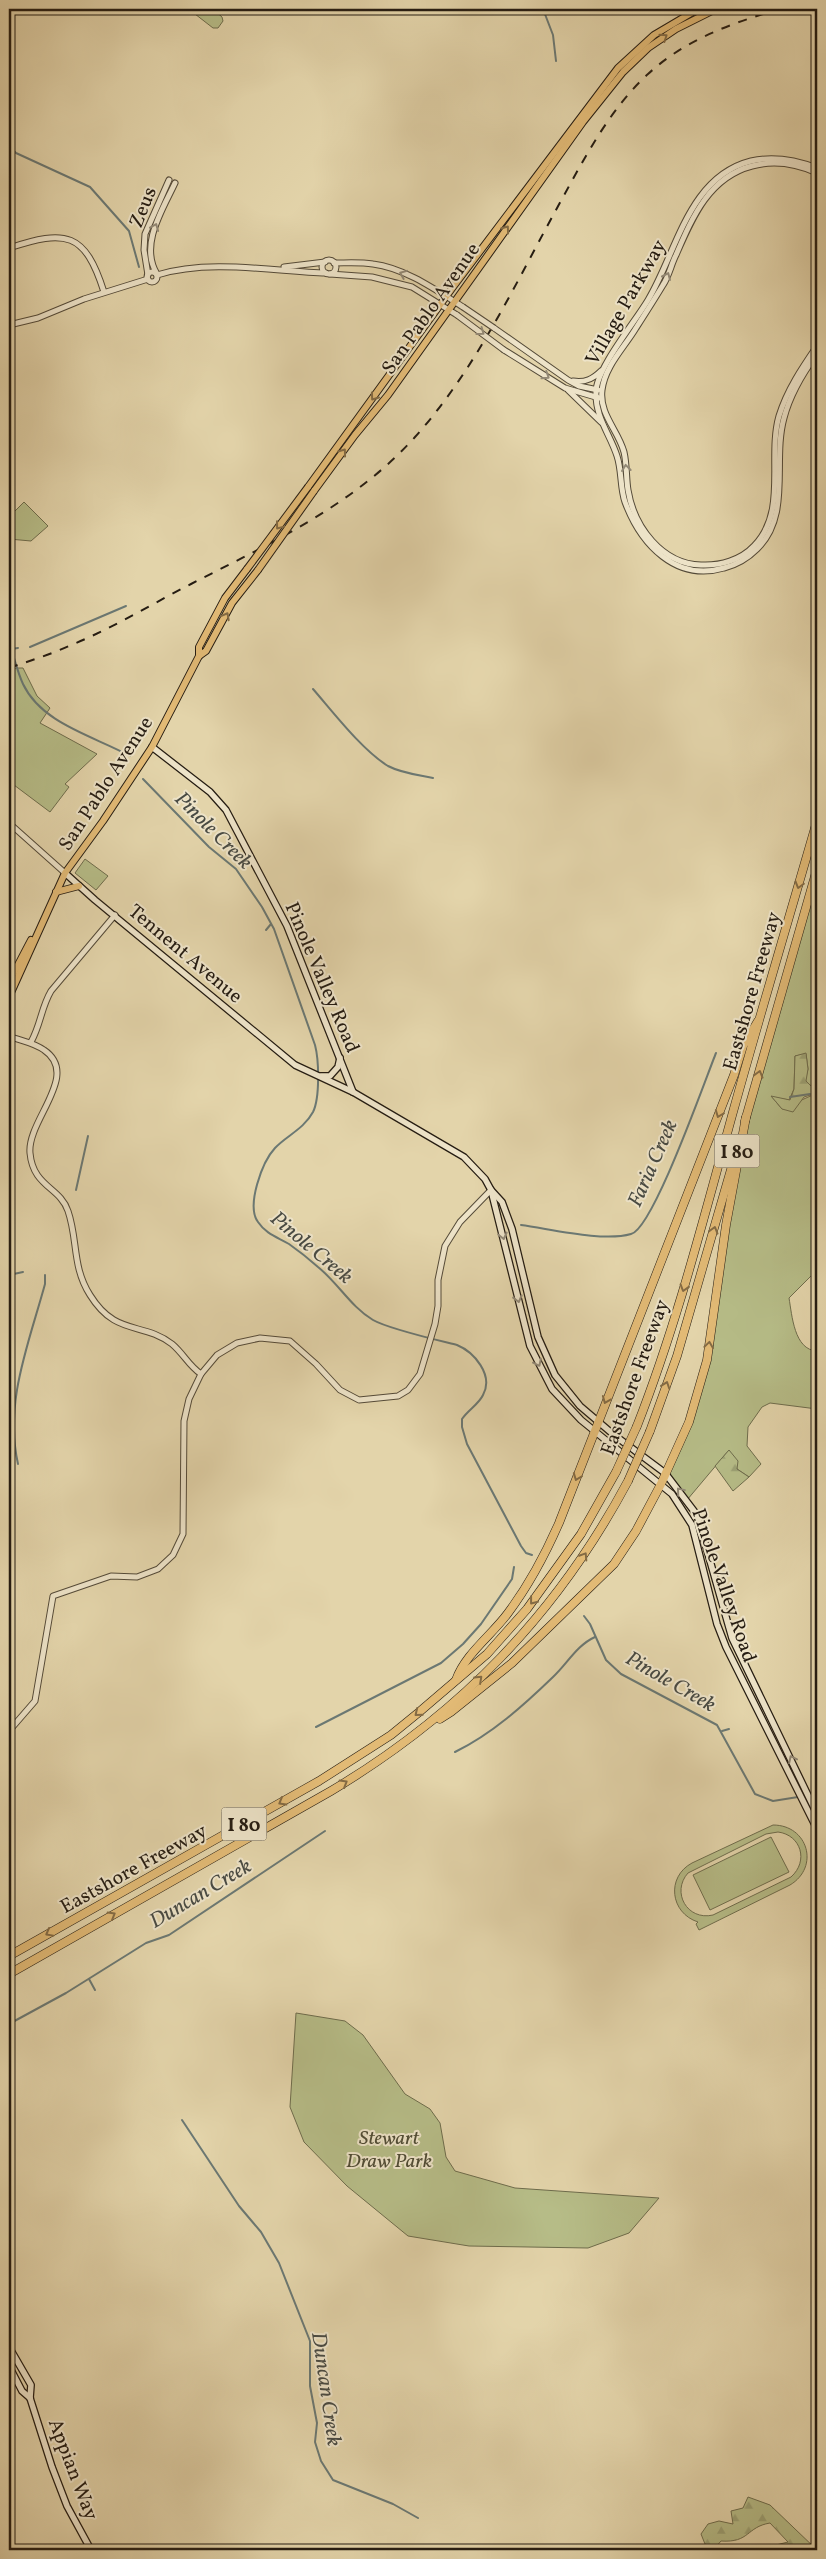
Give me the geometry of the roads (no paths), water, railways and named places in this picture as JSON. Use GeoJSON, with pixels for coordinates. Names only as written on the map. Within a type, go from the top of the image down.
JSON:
{"type":"FeatureCollection","features":[{"type":"Feature","properties":{"kind":"highway","name":"Eastshore Freeway"},"geometry":{"type":"LineString","coordinates":[[9,1956],[351,1762],[391,1735],[487,1654],[558,1569],[587,1526],[616,1472],[637,1426],[664,1353],[817,821]]}},
{"type":"Feature","properties":{"kind":"highway","name":"Eastshore Freeway"},"geometry":{"type":"LineString","coordinates":[[9,1974],[366,1770],[429,1723],[496,1664],[534,1622],[569,1578],[592,1543],[628,1480],[650,1432],[677,1356],[817,869]]}},
{"type":"Feature","properties":{"kind":"highway"},"geometry":{"type":"LineString","coordinates":[[455,1682],[459,1671],[508,1613],[541,1562],[560,1523],[598,1420],[734,1075],[742,1046],[758,1022]]}},
{"type":"Feature","properties":{"kind":"highway"},"geometry":{"type":"LineString","coordinates":[[429,1723],[451,1712],[497,1676],[614,1564],[636,1531],[661,1484],[689,1422],[707,1360],[726,1225],[746,1117]]}},
{"type":"Feature","properties":{"kind":"highway"},"geometry":{"type":"LineString","coordinates":[[9,1952],[21,1949]]}},
{"type":"Feature","properties":{"kind":"main road","name":"San Pablo Avenue"},"geometry":{"type":"LineString","coordinates":[[9,982],[39,928],[65,873],[103,821],[152,747],[199,656],[206,651],[232,603],[258,570],[311,489],[446,296],[580,115],[618,68],[654,35],[697,9]]}},
{"type":"Feature","properties":{"kind":"main road","name":"San Pablo Avenue"},"geometry":{"type":"LineString","coordinates":[[199,656],[199,647],[225,598],[449,310],[583,122],[623,72],[648,48],[676,29],[716,9]]}},
{"type":"Feature","properties":{"kind":"main road","name":"Pinole Valley Road"},"geometry":{"type":"LineString","coordinates":[[152,747],[210,792],[226,810],[287,926],[353,1092],[464,1157],[502,1202],[512,1229],[542,1350],[567,1391],[614,1435],[665,1473],[690,1504],[700,1523],[732,1638],[817,1814]]}},
{"type":"Feature","properties":{"kind":"main road","name":"Tennent Avenue"},"geometry":{"type":"LineString","coordinates":[[65,873],[295,1065],[353,1092]]}},
{"type":"Feature","properties":{"kind":"main road"},"geometry":{"type":"LineString","coordinates":[[56,892],[79,886]]}},
{"type":"Feature","properties":{"kind":"main road","name":"San Pablo Avenue"},"geometry":{"type":"LineString","coordinates":[[9,997],[27,961],[39,928]]}},
{"type":"Feature","properties":{"kind":"main road"},"geometry":{"type":"LineString","coordinates":[[321,1076],[330,1076],[338,1067],[340,1058]]}},
{"type":"Feature","properties":{"kind":"main road","name":"Pinole Valley Road"},"geometry":{"type":"LineString","coordinates":[[491,1190],[522,1317],[537,1362],[552,1389],[568,1408],[661,1484],[678,1501],[692,1525],[717,1624],[726,1647],[817,1829]]}},
{"type":"Feature","properties":{"kind":"main road","name":"Appian Way"},"geometry":{"type":"LineString","coordinates":[[9,2347],[31,2385],[30,2398],[54,2473],[67,2506],[90,2550]]}},
{"type":"Feature","properties":{"kind":"main road","name":"Appian Way"},"geometry":{"type":"LineString","coordinates":[[9,2366],[22,2391],[30,2398]]}},
{"type":"Feature","properties":{"kind":"street","name":"Village Parkway"},"geometry":{"type":"LineString","coordinates":[[817,168],[791,160],[760,159],[724,172],[709,185],[697,200],[651,295],[601,370],[599,398],[602,423],[619,464],[625,501],[634,521],[649,545],[667,561],[687,570],[709,572],[730,566],[758,549],[775,519],[778,502],[780,436],[784,418],[792,395],[817,354]]}},
{"type":"Feature","properties":{"kind":"street","name":"Village Parkway"},"geometry":{"type":"LineString","coordinates":[[599,391],[606,372],[667,279],[675,256],[701,203],[713,188],[727,176],[743,168],[760,164],[790,165],[817,174]]}},
{"type":"Feature","properties":{"kind":"street","name":"Zeus"},"geometry":{"type":"LineString","coordinates":[[148,277],[144,250],[145,234],[169,180]]}},
{"type":"Feature","properties":{"kind":"street","name":"Zeus"},"geometry":{"type":"LineString","coordinates":[[157,274],[151,258],[152,238],[176,183]]}},
{"type":"Feature","properties":{"kind":"street"},"geometry":{"type":"LineString","coordinates":[[9,248],[47,236],[64,238],[75,242],[91,258],[104,292]]}},
{"type":"Feature","properties":{"kind":"street"},"geometry":{"type":"LineString","coordinates":[[278,268],[329,260],[383,266],[427,284],[568,380],[579,386],[599,391]]}},
{"type":"Feature","properties":{"kind":"street"},"geometry":{"type":"LineString","coordinates":[[324,262],[322,267],[328,273]]}},
{"type":"Feature","properties":{"kind":"street"},"geometry":{"type":"LineString","coordinates":[[328,273],[336,269],[334,262]]}},
{"type":"Feature","properties":{"kind":"street"},"geometry":{"type":"LineString","coordinates":[[9,325],[38,318],[148,277],[151,272],[157,274],[191,268],[278,268],[372,277],[412,287],[457,315],[504,350],[568,389],[602,423]]}},
{"type":"Feature","properties":{"kind":"street","name":"Village Parkway"},"geometry":{"type":"LineString","coordinates":[[599,398],[606,418],[624,453],[631,500],[638,519],[652,542],[670,557],[688,565],[708,566],[728,562],[754,546],[771,517],[774,502],[776,436],[779,417],[788,393],[817,346]]}},
{"type":"Feature","properties":{"kind":"street"},"geometry":{"type":"LineString","coordinates":[[568,380],[585,382],[593,378],[601,370]]}},
{"type":"Feature","properties":{"kind":"street"},"geometry":{"type":"LineString","coordinates":[[568,389],[599,398]]}},
{"type":"Feature","properties":{"kind":"street","name":"Tennent Avenue"},"geometry":{"type":"LineString","coordinates":[[9,823],[65,873]]}},
{"type":"Feature","properties":{"kind":"street"},"geometry":{"type":"LineString","coordinates":[[30,1042],[39,1027],[44,1001],[115,915]]}},
{"type":"Feature","properties":{"kind":"street"},"geometry":{"type":"LineString","coordinates":[[9,1036],[30,1042],[46,1051],[56,1067],[58,1082],[30,1139],[33,1171],[68,1209],[78,1270],[90,1295],[105,1314],[120,1325],[159,1336],[173,1345],[191,1367],[201,1374]]}},
{"type":"Feature","properties":{"kind":"street"},"geometry":{"type":"LineString","coordinates":[[9,1731],[35,1701],[53,1596],[111,1576],[137,1577],[158,1569],[173,1555],[183,1534],[184,1421],[189,1399],[201,1374],[217,1355],[237,1342],[260,1338],[290,1341],[316,1364],[340,1390],[359,1400],[379,1400],[398,1396],[408,1390],[420,1374],[435,1324],[438,1306],[438,1280],[445,1246],[460,1222],[491,1190]]}},
{"type":"Feature","properties":{"kind":"waterway"},"geometry":{"type":"LineString","coordinates":[[543,9],[553,35],[556,61]]}},
{"type":"Feature","properties":{"kind":"waterway"},"geometry":{"type":"LineString","coordinates":[[9,146],[16,153],[90,187],[129,231],[139,267]]}},
{"type":"Feature","properties":{"kind":"waterway"},"geometry":{"type":"LineString","coordinates":[[30,647],[126,606]]}},
{"type":"Feature","properties":{"kind":"waterway","name":"Pinole Creek"},"geometry":{"type":"LineString","coordinates":[[9,643],[23,684],[32,698],[43,709],[70,728],[130,756]]}},
{"type":"Feature","properties":{"kind":"waterway","name":"Pinole Creek"},"geometry":{"type":"LineString","coordinates":[[11,649],[18,648]]}},
{"type":"Feature","properties":{"kind":"waterway"},"geometry":{"type":"LineString","coordinates":[[313,689],[348,730],[378,759],[398,770],[433,778]]}},
{"type":"Feature","properties":{"kind":"waterway","name":"Pinole Creek"},"geometry":{"type":"LineString","coordinates":[[143,779],[209,847],[236,869],[262,907],[274,929],[315,1045],[318,1079],[315,1106],[305,1123],[279,1144],[265,1163],[255,1195],[254,1206],[258,1222],[268,1232],[289,1244],[325,1273],[365,1315],[401,1331],[457,1345],[476,1359],[484,1372],[486,1387],[481,1398],[462,1419],[462,1427],[467,1444],[521,1546],[526,1553],[532,1555]]}},
{"type":"Feature","properties":{"kind":"waterway","name":"Pinole Creek"},"geometry":{"type":"LineString","coordinates":[[266,930],[271,924]]}},
{"type":"Feature","properties":{"kind":"waterway","name":"Faria Creek"},"geometry":{"type":"LineString","coordinates":[[521,1225],[606,1237],[631,1234],[641,1226],[665,1182],[716,1053]]}},
{"type":"Feature","properties":{"kind":"waterway","name":"Faria Creek"},"geometry":{"type":"LineString","coordinates":[[790,1097],[810,1094]]}},
{"type":"Feature","properties":{"kind":"waterway"},"geometry":{"type":"LineString","coordinates":[[76,1190],[88,1136]]}},
{"type":"Feature","properties":{"kind":"waterway"},"geometry":{"type":"LineString","coordinates":[[9,1275],[23,1272]]}},
{"type":"Feature","properties":{"kind":"waterway"},"geometry":{"type":"LineString","coordinates":[[18,1464],[14,1441],[16,1395],[20,1373],[45,1284],[45,1275]]}},
{"type":"Feature","properties":{"kind":"waterway"},"geometry":{"type":"LineString","coordinates":[[316,1727],[441,1663],[463,1644],[481,1624],[512,1579],[514,1567]]}},
{"type":"Feature","properties":{"kind":"waterway","name":"Pinole Creek"},"geometry":{"type":"LineString","coordinates":[[584,1616],[590,1624],[606,1660],[621,1674],[717,1725],[755,1794],[773,1801],[798,1797]]}},
{"type":"Feature","properties":{"kind":"waterway","name":"Duncan Creek"},"geometry":{"type":"LineString","coordinates":[[455,1752],[482,1737],[507,1718],[553,1677],[583,1645],[595,1637]]}},
{"type":"Feature","properties":{"kind":"waterway"},"geometry":{"type":"LineString","coordinates":[[722,1731],[729,1729]]}},
{"type":"Feature","properties":{"kind":"waterway","name":"Pinole Creek"},"geometry":{"type":"LineString","coordinates":[[810,1794],[817,1792]]}},
{"type":"Feature","properties":{"kind":"waterway","name":"Duncan Creek"},"geometry":{"type":"LineString","coordinates":[[9,2024],[66,1993],[146,1943],[169,1935],[325,1831]]}},
{"type":"Feature","properties":{"kind":"waterway","name":"Duncan Creek"},"geometry":{"type":"LineString","coordinates":[[89,1979],[95,1990]]}},
{"type":"Feature","properties":{"kind":"waterway","name":"Duncan Creek"},"geometry":{"type":"LineString","coordinates":[[182,2120],[239,2206],[261,2232],[279,2263],[310,2341],[310,2386],[317,2423],[315,2442],[321,2461],[333,2480],[393,2504],[418,2518]]}},
{"type":"Feature","properties":{"kind":"railway"},"geometry":{"type":"LineString","coordinates":[[9,668],[54,652],[100,632],[310,521],[366,483],[415,437],[458,382],[512,292],[590,149],[611,117],[635,87],[663,62],[694,42],[727,26],[780,9]]}},
{"type":"Feature","properties":{"kind":"park label","name":"Stewart Draw Park"},"geometry":{"type":"Point","coordinates":[389,2148]}}]}
